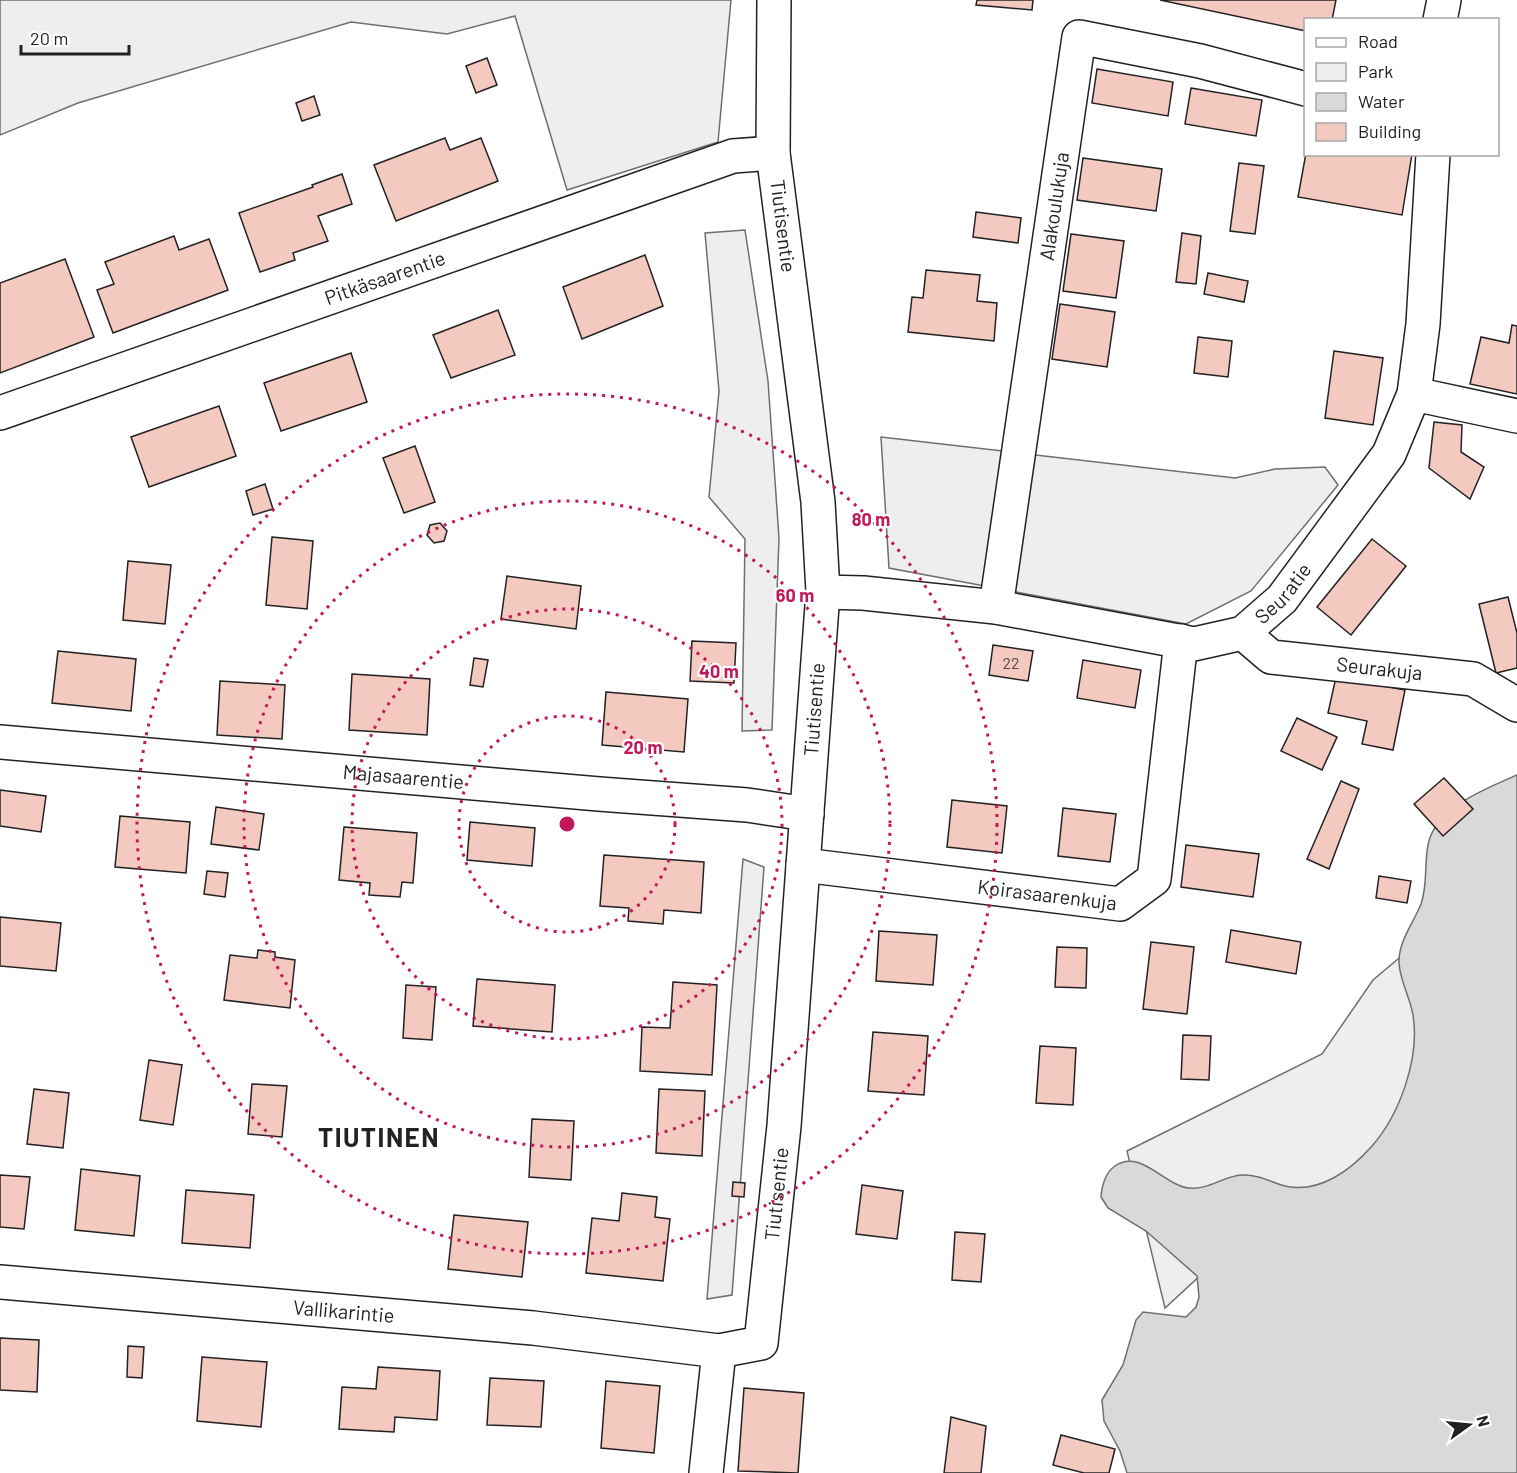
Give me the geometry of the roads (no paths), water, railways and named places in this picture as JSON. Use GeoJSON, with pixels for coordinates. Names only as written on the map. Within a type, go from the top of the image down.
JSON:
{"type":"FeatureCollection","features":[{"type":"Feature","properties":{"kind":"street","name":"Tiutisentie"},"geometry":{"type":"LineString","coordinates":[[686,1348],[719,1351],[761,1343],[784,1126],[823,592],[818,502],[773,153],[774,0]]}},
{"type":"Feature","properties":{"kind":"street"},"geometry":{"type":"LineString","coordinates":[[1440,18],[1444,0]]}},
{"type":"Feature","properties":{"kind":"street","name":"Alakoulukuja"},"geometry":{"type":"LineString","coordinates":[[996,607],[1079,37],[1200,61],[1304,89]]}},
{"type":"Feature","properties":{"kind":"street","name":"Pitkäsaarentie"},"geometry":{"type":"LineString","coordinates":[[0,413],[733,156],[773,153]]}},
{"type":"Feature","properties":{"kind":"street","name":"Seuratie"},"geometry":{"type":"LineString","coordinates":[[823,592],[862,593],[996,607],[1194,644],[1214,642],[1242,633],[1282,599],[1389,454],[1414,394],[1423,324],[1433,156]]}},
{"type":"Feature","properties":{"kind":"street"},"geometry":{"type":"LineString","coordinates":[[1414,394],[1517,416]]}},
{"type":"Feature","properties":{"kind":"street","name":"Seurakuja"},"geometry":{"type":"LineString","coordinates":[[1242,633],[1270,657],[1473,679],[1517,705]]}},
{"type":"Feature","properties":{"kind":"street","name":"Koirasaarenkuja"},"geometry":{"type":"LineString","coordinates":[[803,865],[1120,904],[1154,879],[1181,641]]}},
{"type":"Feature","properties":{"kind":"street","name":"Majasaarentie"},"geometry":{"type":"LineString","coordinates":[[0,742],[747,805],[807,814]]}},
{"type":"Feature","properties":{"kind":"street","name":"Vallikarintie"},"geometry":{"type":"LineString","coordinates":[[0,1282],[533,1328],[686,1348]]}},
{"type":"Feature","properties":{"kind":"street"},"geometry":{"type":"LineString","coordinates":[[706,1473],[719,1351]]}},
{"type":"Feature","properties":{"kind":"water"},"geometry":{"type":"Polygon","coordinates":[[[1517,775],[1517,1473],[1127,1473],[1120,1451],[1104,1421],[1102,1400],[1123,1365],[1136,1320],[1143,1312],[1186,1317],[1196,1307],[1199,1297],[1197,1276],[1146,1231],[1108,1208],[1101,1197],[1106,1176],[1115,1166],[1124,1162],[1134,1162],[1180,1186],[1189,1188],[1203,1187],[1242,1175],[1298,1188],[1333,1178],[1364,1155],[1391,1118],[1406,1085],[1410,1067],[1414,1032],[1413,1015],[1401,976],[1399,955],[1423,897],[1428,845],[1433,832],[1440,820],[1464,801],[1517,775]]]}},
{"type":"Feature","properties":{"kind":"district","name":"TIUTINEN"},"geometry":{"type":"Point","coordinates":[379,1138]}}]}
